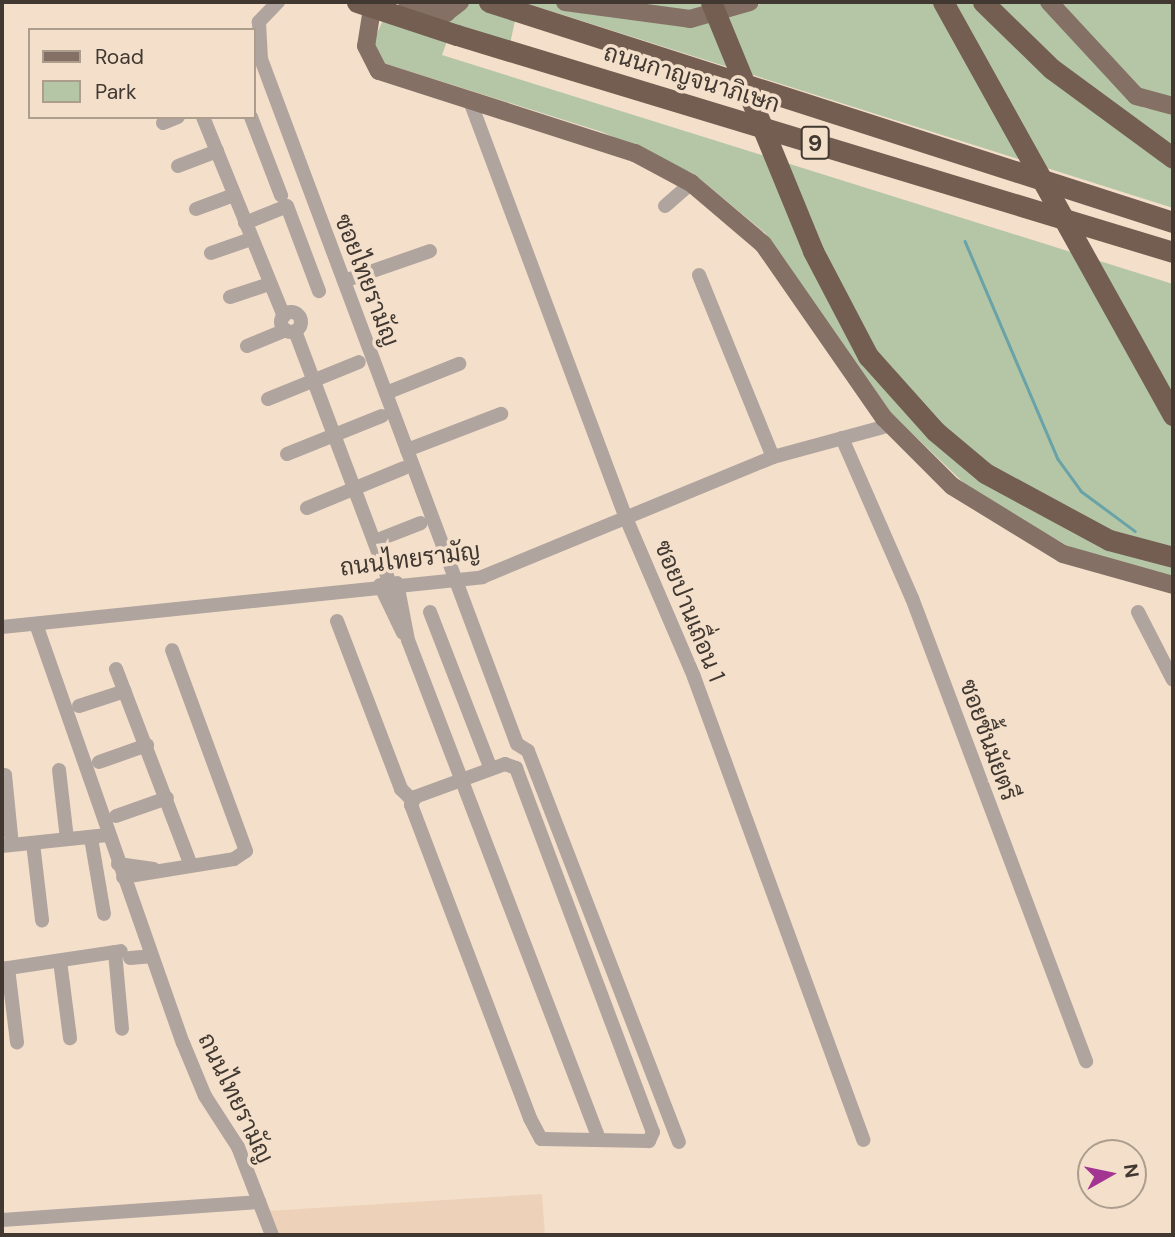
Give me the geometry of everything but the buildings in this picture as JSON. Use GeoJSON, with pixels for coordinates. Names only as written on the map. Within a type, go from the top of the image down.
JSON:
{"type":"FeatureCollection","features":[{"type":"Feature","properties":{"kind":"highway","name":"ถนนกาญจนาภิเษก"},"geometry":{"type":"LineString","coordinates":[[357,2],[1173,252]]}},
{"type":"Feature","properties":{"kind":"highway","name":"ถนนกาญจนาภิเษก"},"geometry":{"type":"LineString","coordinates":[[489,2],[1173,222]]}},
{"type":"Feature","properties":{"kind":"highway"},"geometry":{"type":"LineString","coordinates":[[711,2],[813,251],[868,356],[977,467],[1109,540],[1173,557]]}},
{"type":"Feature","properties":{"kind":"highway"},"geometry":{"type":"LineString","coordinates":[[943,2],[1173,415]]}},
{"type":"Feature","properties":{"kind":"highway"},"geometry":{"type":"LineString","coordinates":[[983,2],[1052,69],[1173,158]]}},
{"type":"Feature","properties":{"kind":"main road"},"geometry":{"type":"LineString","coordinates":[[381,2],[368,25],[370,62],[379,71],[635,153],[691,183],[725,206],[788,275],[891,425],[943,479],[997,520],[1063,554],[1173,585]]}},
{"type":"Feature","properties":{"kind":"main road"},"geometry":{"type":"LineString","coordinates":[[407,2],[446,13],[460,2]]}},
{"type":"Feature","properties":{"kind":"main road"},"geometry":{"type":"LineString","coordinates":[[565,2],[690,19],[750,2]]}},
{"type":"Feature","properties":{"kind":"main road"},"geometry":{"type":"LineString","coordinates":[[1049,2],[1136,96],[1173,106]]}},
{"type":"Feature","properties":{"kind":"street","name":"ซอยไทยรามัญ"},"geometry":{"type":"LineString","coordinates":[[278,2],[259,22],[257,50],[517,744],[528,751],[679,1142]]}},
{"type":"Feature","properties":{"kind":"street","name":"ซอยปานเถื่อน 1"},"geometry":{"type":"LineString","coordinates":[[470,101],[626,517],[694,677],[863,1140]]}},
{"type":"Feature","properties":{"kind":"street"},"geometry":{"type":"LineString","coordinates":[[163,123],[173,119]]}},
{"type":"Feature","properties":{"kind":"street"},"geometry":{"type":"LineString","coordinates":[[204,119],[269,284],[313,381],[356,488],[375,541],[385,585],[599,1139]]}},
{"type":"Feature","properties":{"kind":"street"},"geometry":{"type":"LineString","coordinates":[[252,119],[281,195]]}},
{"type":"Feature","properties":{"kind":"street"},"geometry":{"type":"LineString","coordinates":[[178,166],[217,151]]}},
{"type":"Feature","properties":{"kind":"street"},"geometry":{"type":"LineString","coordinates":[[665,206],[691,183]]}},
{"type":"Feature","properties":{"kind":"street"},"geometry":{"type":"LineString","coordinates":[[196,209],[234,195]]}},
{"type":"Feature","properties":{"kind":"street"},"geometry":{"type":"LineString","coordinates":[[245,223],[287,206],[319,291]]}},
{"type":"Feature","properties":{"kind":"street"},"geometry":{"type":"LineString","coordinates":[[211,253],[251,239]]}},
{"type":"Feature","properties":{"kind":"street"},"geometry":{"type":"LineString","coordinates":[[344,281],[430,251]]}},
{"type":"Feature","properties":{"kind":"street"},"geometry":{"type":"LineString","coordinates":[[699,275],[773,457]]}},
{"type":"Feature","properties":{"kind":"street"},"geometry":{"type":"LineString","coordinates":[[230,297],[269,284]]}},
{"type":"Feature","properties":{"kind":"street"},"geometry":{"type":"LineString","coordinates":[[247,346],[288,326]]}},
{"type":"Feature","properties":{"kind":"street"},"geometry":{"type":"LineString","coordinates":[[268,399],[359,362]]}},
{"type":"Feature","properties":{"kind":"street"},"geometry":{"type":"LineString","coordinates":[[386,393],[459,364]]}},
{"type":"Feature","properties":{"kind":"street"},"geometry":{"type":"LineString","coordinates":[[407,450],[501,414]]}},
{"type":"Feature","properties":{"kind":"street"},"geometry":{"type":"LineString","coordinates":[[287,454],[382,416]]}},
{"type":"Feature","properties":{"kind":"street","name":"ถนนไทยรามัญ"},"geometry":{"type":"LineString","coordinates":[[2,627],[482,577],[773,457],[891,425]]}},
{"type":"Feature","properties":{"kind":"street","name":"ซอยชื้นมัยตรี"},"geometry":{"type":"LineString","coordinates":[[842,438],[912,598],[1086,1061]]}},
{"type":"Feature","properties":{"kind":"street"},"geometry":{"type":"LineString","coordinates":[[307,508],[404,468]]}},
{"type":"Feature","properties":{"kind":"street"},"geometry":{"type":"LineString","coordinates":[[375,541],[422,523]]}},
{"type":"Feature","properties":{"kind":"street"},"geometry":{"type":"LineString","coordinates":[[430,612],[491,769]]}},
{"type":"Feature","properties":{"kind":"street"},"geometry":{"type":"LineString","coordinates":[[1138,612],[1173,680]]}},
{"type":"Feature","properties":{"kind":"street"},"geometry":{"type":"LineString","coordinates":[[337,621],[401,789],[412,800],[537,1136],[643,1143],[653,1132],[516,768],[491,769],[412,800]]}},
{"type":"Feature","properties":{"kind":"street","name":"ถนนไทยรามัญ"},"geometry":{"type":"LineString","coordinates":[[36,624],[149,952],[205,1096],[238,1147],[272,1235]]}},
{"type":"Feature","properties":{"kind":"street"},"geometry":{"type":"LineString","coordinates":[[120,871],[191,865],[246,851],[172,650]]}},
{"type":"Feature","properties":{"kind":"street"},"geometry":{"type":"LineString","coordinates":[[116,669],[191,865]]}},
{"type":"Feature","properties":{"kind":"street"},"geometry":{"type":"LineString","coordinates":[[79,706],[125,691]]}},
{"type":"Feature","properties":{"kind":"street"},"geometry":{"type":"LineString","coordinates":[[99,762],[146,745]]}},
{"type":"Feature","properties":{"kind":"street"},"geometry":{"type":"LineString","coordinates":[[59,770],[67,839]]}},
{"type":"Feature","properties":{"kind":"street"},"geometry":{"type":"LineString","coordinates":[[5,775],[7,845],[107,835]]}},
{"type":"Feature","properties":{"kind":"street"},"geometry":{"type":"LineString","coordinates":[[116,816],[167,798]]}},
{"type":"Feature","properties":{"kind":"street"},"geometry":{"type":"LineString","coordinates":[[91,838],[104,914]]}},
{"type":"Feature","properties":{"kind":"street"},"geometry":{"type":"LineString","coordinates":[[33,843],[42,920]]}},
{"type":"Feature","properties":{"kind":"street"},"geometry":{"type":"LineString","coordinates":[[18,1042],[5,968],[149,952]]}},
{"type":"Feature","properties":{"kind":"street"},"geometry":{"type":"LineString","coordinates":[[120,955],[122,1030]]}},
{"type":"Feature","properties":{"kind":"street"},"geometry":{"type":"LineString","coordinates":[[60,961],[70,1038]]}},
{"type":"Feature","properties":{"kind":"street"},"geometry":{"type":"LineString","coordinates":[[2,1220],[259,1202]]}},
{"type":"Feature","properties":{"kind":"shaded area"},"geometry":{"type":"Polygon","coordinates":[[[542,1194],[545,1235],[276,1235],[266,1211],[542,1194]]]}},
{"type":"Feature","properties":{"kind":"green space"},"geometry":{"type":"Polygon","coordinates":[[[468,2],[519,2],[510,44],[452,27],[442,55],[1173,284],[1173,577],[1073,549],[970,489],[892,414],[765,233],[694,174],[602,132],[380,62],[373,42],[390,5],[440,21],[468,2]]]}},
{"type":"Feature","properties":{"kind":"green space"},"geometry":{"type":"Polygon","coordinates":[[[522,2],[744,12],[764,2],[1042,2],[1113,83],[1144,108],[1173,112],[1173,208],[522,2]]]}},
{"type":"Feature","properties":{"kind":"green space"},"geometry":{"type":"Polygon","coordinates":[[[601,2],[740,2],[703,12],[601,2]]]}},
{"type":"Feature","properties":{"kind":"green space"},"geometry":{"type":"Polygon","coordinates":[[[1060,2],[1173,2],[1173,99],[1136,90],[1060,2]]]}},
{"type":"Feature","properties":{"kind":"waterway"},"geometry":{"type":"LineString","coordinates":[[965,241],[1058,459],[1081,491],[1135,531]]}}]}
